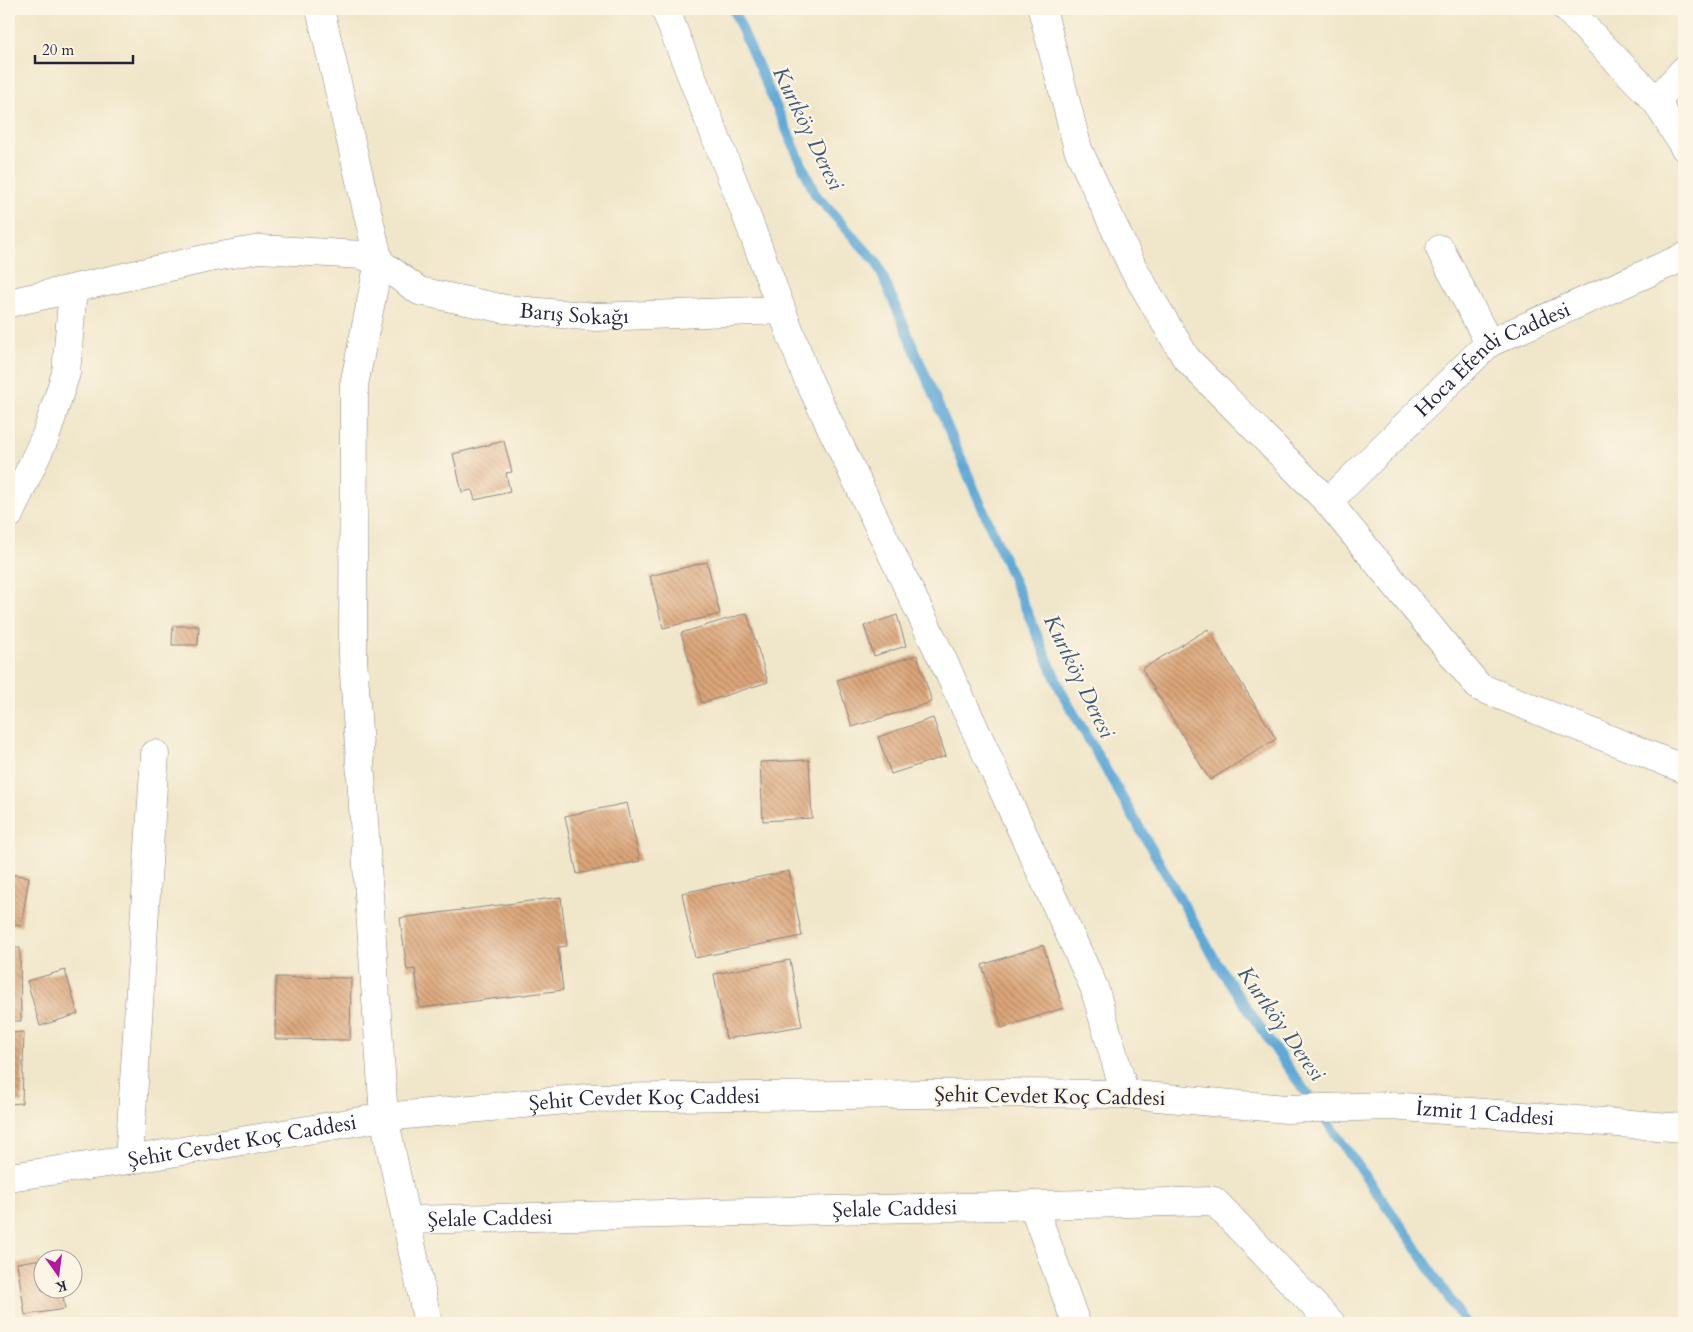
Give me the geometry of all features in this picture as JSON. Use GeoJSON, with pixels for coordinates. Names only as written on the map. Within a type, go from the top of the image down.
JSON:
{"type":"FeatureCollection","features":[{"type":"Feature","properties":{"kind":"street"},"geometry":{"type":"LineString","coordinates":[[320,9],[378,262],[354,385],[353,658],[384,1117],[428,1323]]}},
{"type":"Feature","properties":{"kind":"street"},"geometry":{"type":"LineString","coordinates":[[665,9],[739,196],[806,375],[949,673],[1094,987],[1125,1094]]}},
{"type":"Feature","properties":{"kind":"street"},"geometry":{"type":"LineString","coordinates":[[1042,9],[1078,149],[1138,276],[1186,358],[1328,502],[1478,686],[1684,769]]}},
{"type":"Feature","properties":{"kind":"street"},"geometry":{"type":"LineString","coordinates":[[1567,9],[1656,101],[1684,146]]}},
{"type":"Feature","properties":{"kind":"street"},"geometry":{"type":"LineString","coordinates":[[1656,101],[1684,70]]}},
{"type":"Feature","properties":{"kind":"street","name":"Barış Sokağı"},"geometry":{"type":"LineString","coordinates":[[9,303],[260,249],[362,255],[378,262],[419,291],[505,309],[596,316],[781,310]]}},
{"type":"Feature","properties":{"kind":"street"},"geometry":{"type":"LineString","coordinates":[[1440,249],[1489,343]]}},
{"type":"Feature","properties":{"kind":"street","name":"Hoca Efendi Caddesi"},"geometry":{"type":"LineString","coordinates":[[1328,502],[1489,343],[1684,257]]}},
{"type":"Feature","properties":{"kind":"street"},"geometry":{"type":"LineString","coordinates":[[9,515],[46,435],[66,373],[72,289]]}},
{"type":"Feature","properties":{"kind":"street"},"geometry":{"type":"LineString","coordinates":[[129,1160],[155,754]]}},
{"type":"Feature","properties":{"kind":"street","name":"Şehit Cevdet Koç Caddesi"},"geometry":{"type":"LineString","coordinates":[[9,1177],[129,1160],[384,1117],[588,1098],[1009,1093],[1125,1094],[1286,1109]]}},
{"type":"Feature","properties":{"kind":"street","name":"İzmit 1 Caddesi"},"geometry":{"type":"LineString","coordinates":[[1286,1109],[1391,1106],[1684,1128]]}},
{"type":"Feature","properties":{"kind":"street","name":"Şelale Caddesi"},"geometry":{"type":"LineString","coordinates":[[406,1220],[1214,1201],[1330,1323]]}},
{"type":"Feature","properties":{"kind":"street"},"geometry":{"type":"LineString","coordinates":[[1033,1205],[1076,1323]]}},
{"type":"Feature","properties":{"kind":"building"},"geometry":{"type":"Polygon","coordinates":[[[504,441],[512,472],[506,473],[510,492],[475,500],[472,490],[462,492],[453,454],[504,441]]]}},
{"type":"Feature","properties":{"kind":"building"},"geometry":{"type":"Polygon","coordinates":[[[707,562],[720,614],[663,628],[650,576],[707,562]]]}},
{"type":"Feature","properties":{"kind":"building"},"geometry":{"type":"Polygon","coordinates":[[[747,613],[768,682],[702,703],[681,633],[747,613]]]}},
{"type":"Feature","properties":{"kind":"building"},"geometry":{"type":"Polygon","coordinates":[[[897,615],[906,646],[874,656],[864,626],[897,615]]]}},
{"type":"Feature","properties":{"kind":"building"},"geometry":{"type":"Polygon","coordinates":[[[173,626],[199,626],[198,645],[172,645],[173,626]]]}},
{"type":"Feature","properties":{"kind":"building"},"geometry":{"type":"Polygon","coordinates":[[[1208,629],[1276,739],[1210,780],[1142,669],[1208,629]]]}},
{"type":"Feature","properties":{"kind":"building"},"geometry":{"type":"Polygon","coordinates":[[[917,655],[932,702],[852,727],[837,680],[917,655]]]}},
{"type":"Feature","properties":{"kind":"building"},"geometry":{"type":"Polygon","coordinates":[[[933,718],[946,756],[891,774],[878,737],[933,718]]]}},
{"type":"Feature","properties":{"kind":"building"},"geometry":{"type":"Polygon","coordinates":[[[809,760],[812,818],[763,821],[760,762],[809,760]]]}},
{"type":"Feature","properties":{"kind":"building"},"geometry":{"type":"Polygon","coordinates":[[[627,803],[640,861],[577,874],[565,816],[627,803]]]}},
{"type":"Feature","properties":{"kind":"building"},"geometry":{"type":"Polygon","coordinates":[[[789,871],[802,936],[695,958],[682,893],[789,871]]]}},
{"type":"Feature","properties":{"kind":"building"},"geometry":{"type":"Polygon","coordinates":[[[9,874],[29,877],[21,926],[9,924],[9,874]]]}},
{"type":"Feature","properties":{"kind":"building"},"geometry":{"type":"Polygon","coordinates":[[[561,897],[567,946],[558,947],[563,990],[420,1008],[415,969],[407,970],[400,918],[561,897]]]}},
{"type":"Feature","properties":{"kind":"building"},"geometry":{"type":"Polygon","coordinates":[[[1043,945],[1063,1008],[1002,1028],[982,965],[1043,945]]]}},
{"type":"Feature","properties":{"kind":"building"},"geometry":{"type":"Polygon","coordinates":[[[9,948],[20,948],[21,1021],[9,1021],[9,948]]]}},
{"type":"Feature","properties":{"kind":"building"},"geometry":{"type":"Polygon","coordinates":[[[790,960],[802,1026],[726,1039],[714,974],[790,960]]]}},
{"type":"Feature","properties":{"kind":"building"},"geometry":{"type":"Polygon","coordinates":[[[65,970],[78,1014],[40,1026],[27,981],[65,970]]]}},
{"type":"Feature","properties":{"kind":"building"},"geometry":{"type":"Polygon","coordinates":[[[276,977],[351,978],[350,1040],[275,1039],[276,977]]]}},
{"type":"Feature","properties":{"kind":"building"},"geometry":{"type":"Polygon","coordinates":[[[24,1032],[22,1103],[9,1104],[9,1033],[24,1032]]]}},
{"type":"Feature","properties":{"kind":"building"},"geometry":{"type":"Polygon","coordinates":[[[32,1261],[32,1300],[64,1300],[65,1309],[25,1315],[17,1263],[32,1261]]]}},
{"type":"Feature","properties":{"kind":"waterway","name":"Kurtköy Deresi"},"geometry":{"type":"LineString","coordinates":[[733,9],[815,194],[877,263],[1062,693],[1220,968],[1277,1052],[1411,1240],[1465,1323]]}}]}
